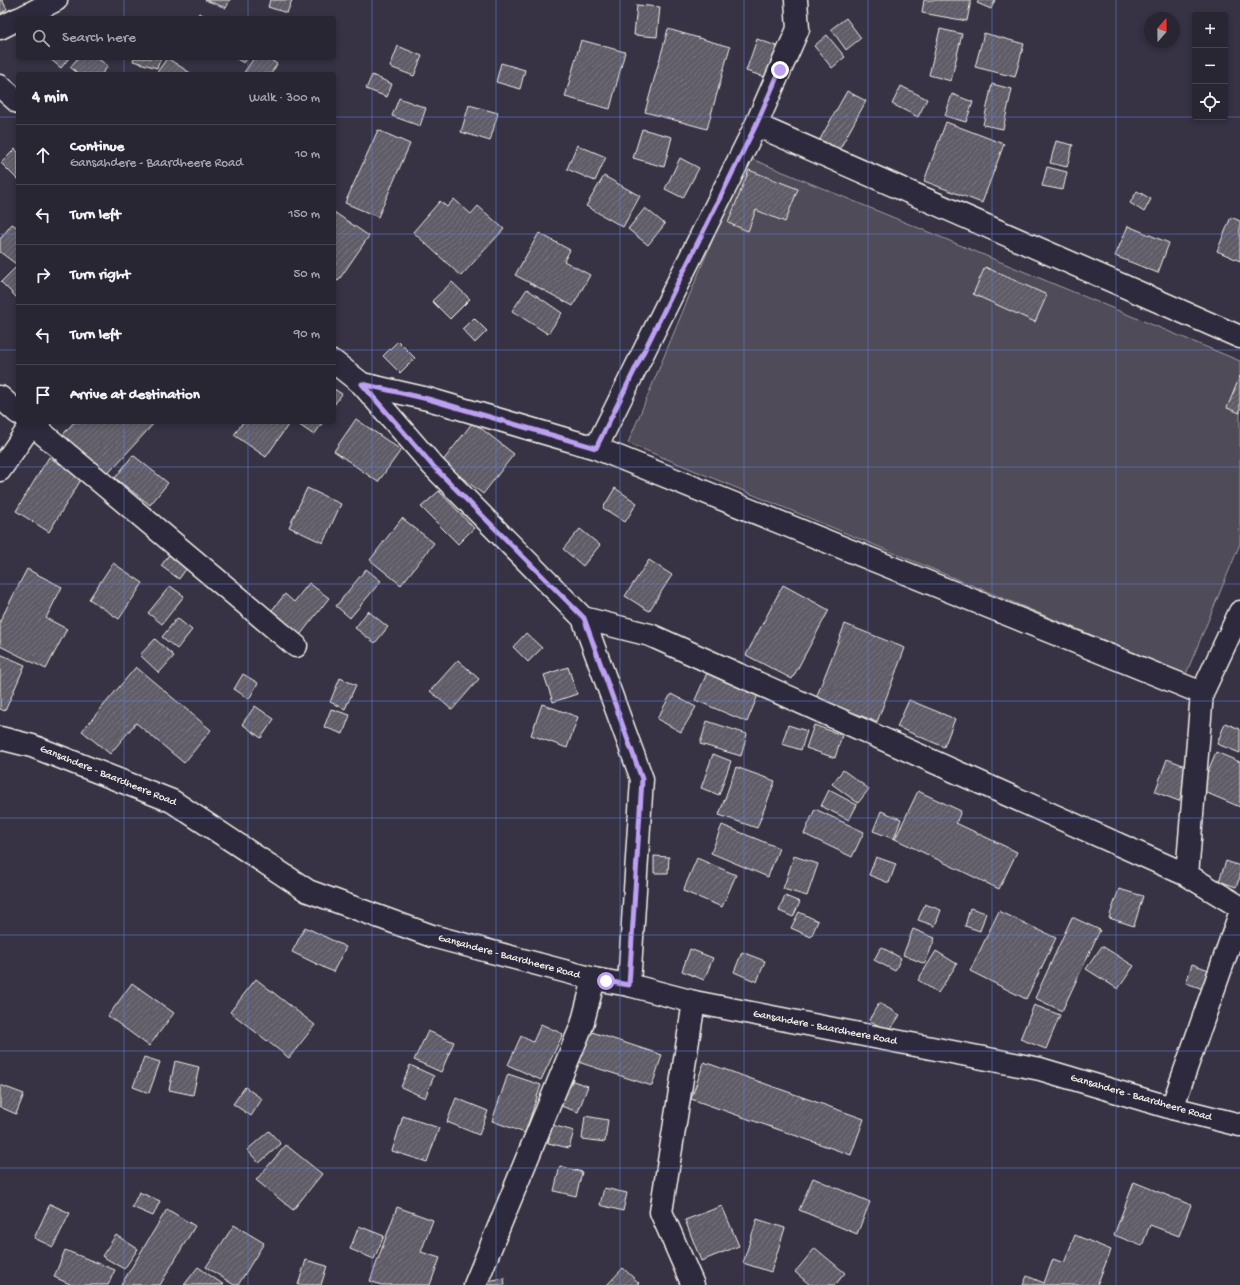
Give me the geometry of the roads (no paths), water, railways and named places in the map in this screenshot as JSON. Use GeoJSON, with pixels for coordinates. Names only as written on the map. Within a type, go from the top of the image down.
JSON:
{"type":"FeatureCollection","features":[{"type":"Feature","properties":{"kind":"street"},"geometry":{"type":"LineString","coordinates":[[25,16],[56,0]]}},
{"type":"Feature","properties":{"kind":"street"},"geometry":{"type":"LineString","coordinates":[[596,448],[756,125],[798,29],[796,0]]}},
{"type":"Feature","properties":{"kind":"street"},"geometry":{"type":"LineString","coordinates":[[0,28],[16,20]]}},
{"type":"Feature","properties":{"kind":"street"},"geometry":{"type":"LineString","coordinates":[[0,86],[16,100]]}},
{"type":"Feature","properties":{"kind":"street"},"geometry":{"type":"LineString","coordinates":[[756,125],[1240,337]]}},
{"type":"Feature","properties":{"kind":"street"},"geometry":{"type":"LineString","coordinates":[[336,364],[362,384],[433,466],[584,618],[642,779],[629,985]]}},
{"type":"Feature","properties":{"kind":"street"},"geometry":{"type":"LineString","coordinates":[[362,384],[428,399],[596,448],[1202,693]]}},
{"type":"Feature","properties":{"kind":"street"},"geometry":{"type":"LineString","coordinates":[[0,397],[16,410]]}},
{"type":"Feature","properties":{"kind":"street"},"geometry":{"type":"LineString","coordinates":[[0,470],[26,424]]}},
{"type":"Feature","properties":{"kind":"street"},"geometry":{"type":"LineString","coordinates":[[33,424],[296,646]]}},
{"type":"Feature","properties":{"kind":"street"},"geometry":{"type":"LineString","coordinates":[[1187,874],[1202,693],[1240,612]]}},
{"type":"Feature","properties":{"kind":"street"},"geometry":{"type":"LineString","coordinates":[[584,618],[650,635],[1187,874],[1240,907]]}},
{"type":"Feature","properties":{"kind":"street","name":"Gansahdere - Baardheere Road"},"geometry":{"type":"LineString","coordinates":[[0,738],[32,746],[172,801],[308,891],[432,936],[594,979],[629,985],[694,1002],[1040,1069],[1172,1108],[1240,1125]]}},
{"type":"Feature","properties":{"kind":"street"},"geometry":{"type":"LineString","coordinates":[[1172,1108],[1240,914]]}},
{"type":"Feature","properties":{"kind":"street"},"geometry":{"type":"LineString","coordinates":[[475,1285],[582,1025],[594,979]]}},
{"type":"Feature","properties":{"kind":"street"},"geometry":{"type":"LineString","coordinates":[[693,1285],[661,1212],[694,1002]]}}]}
